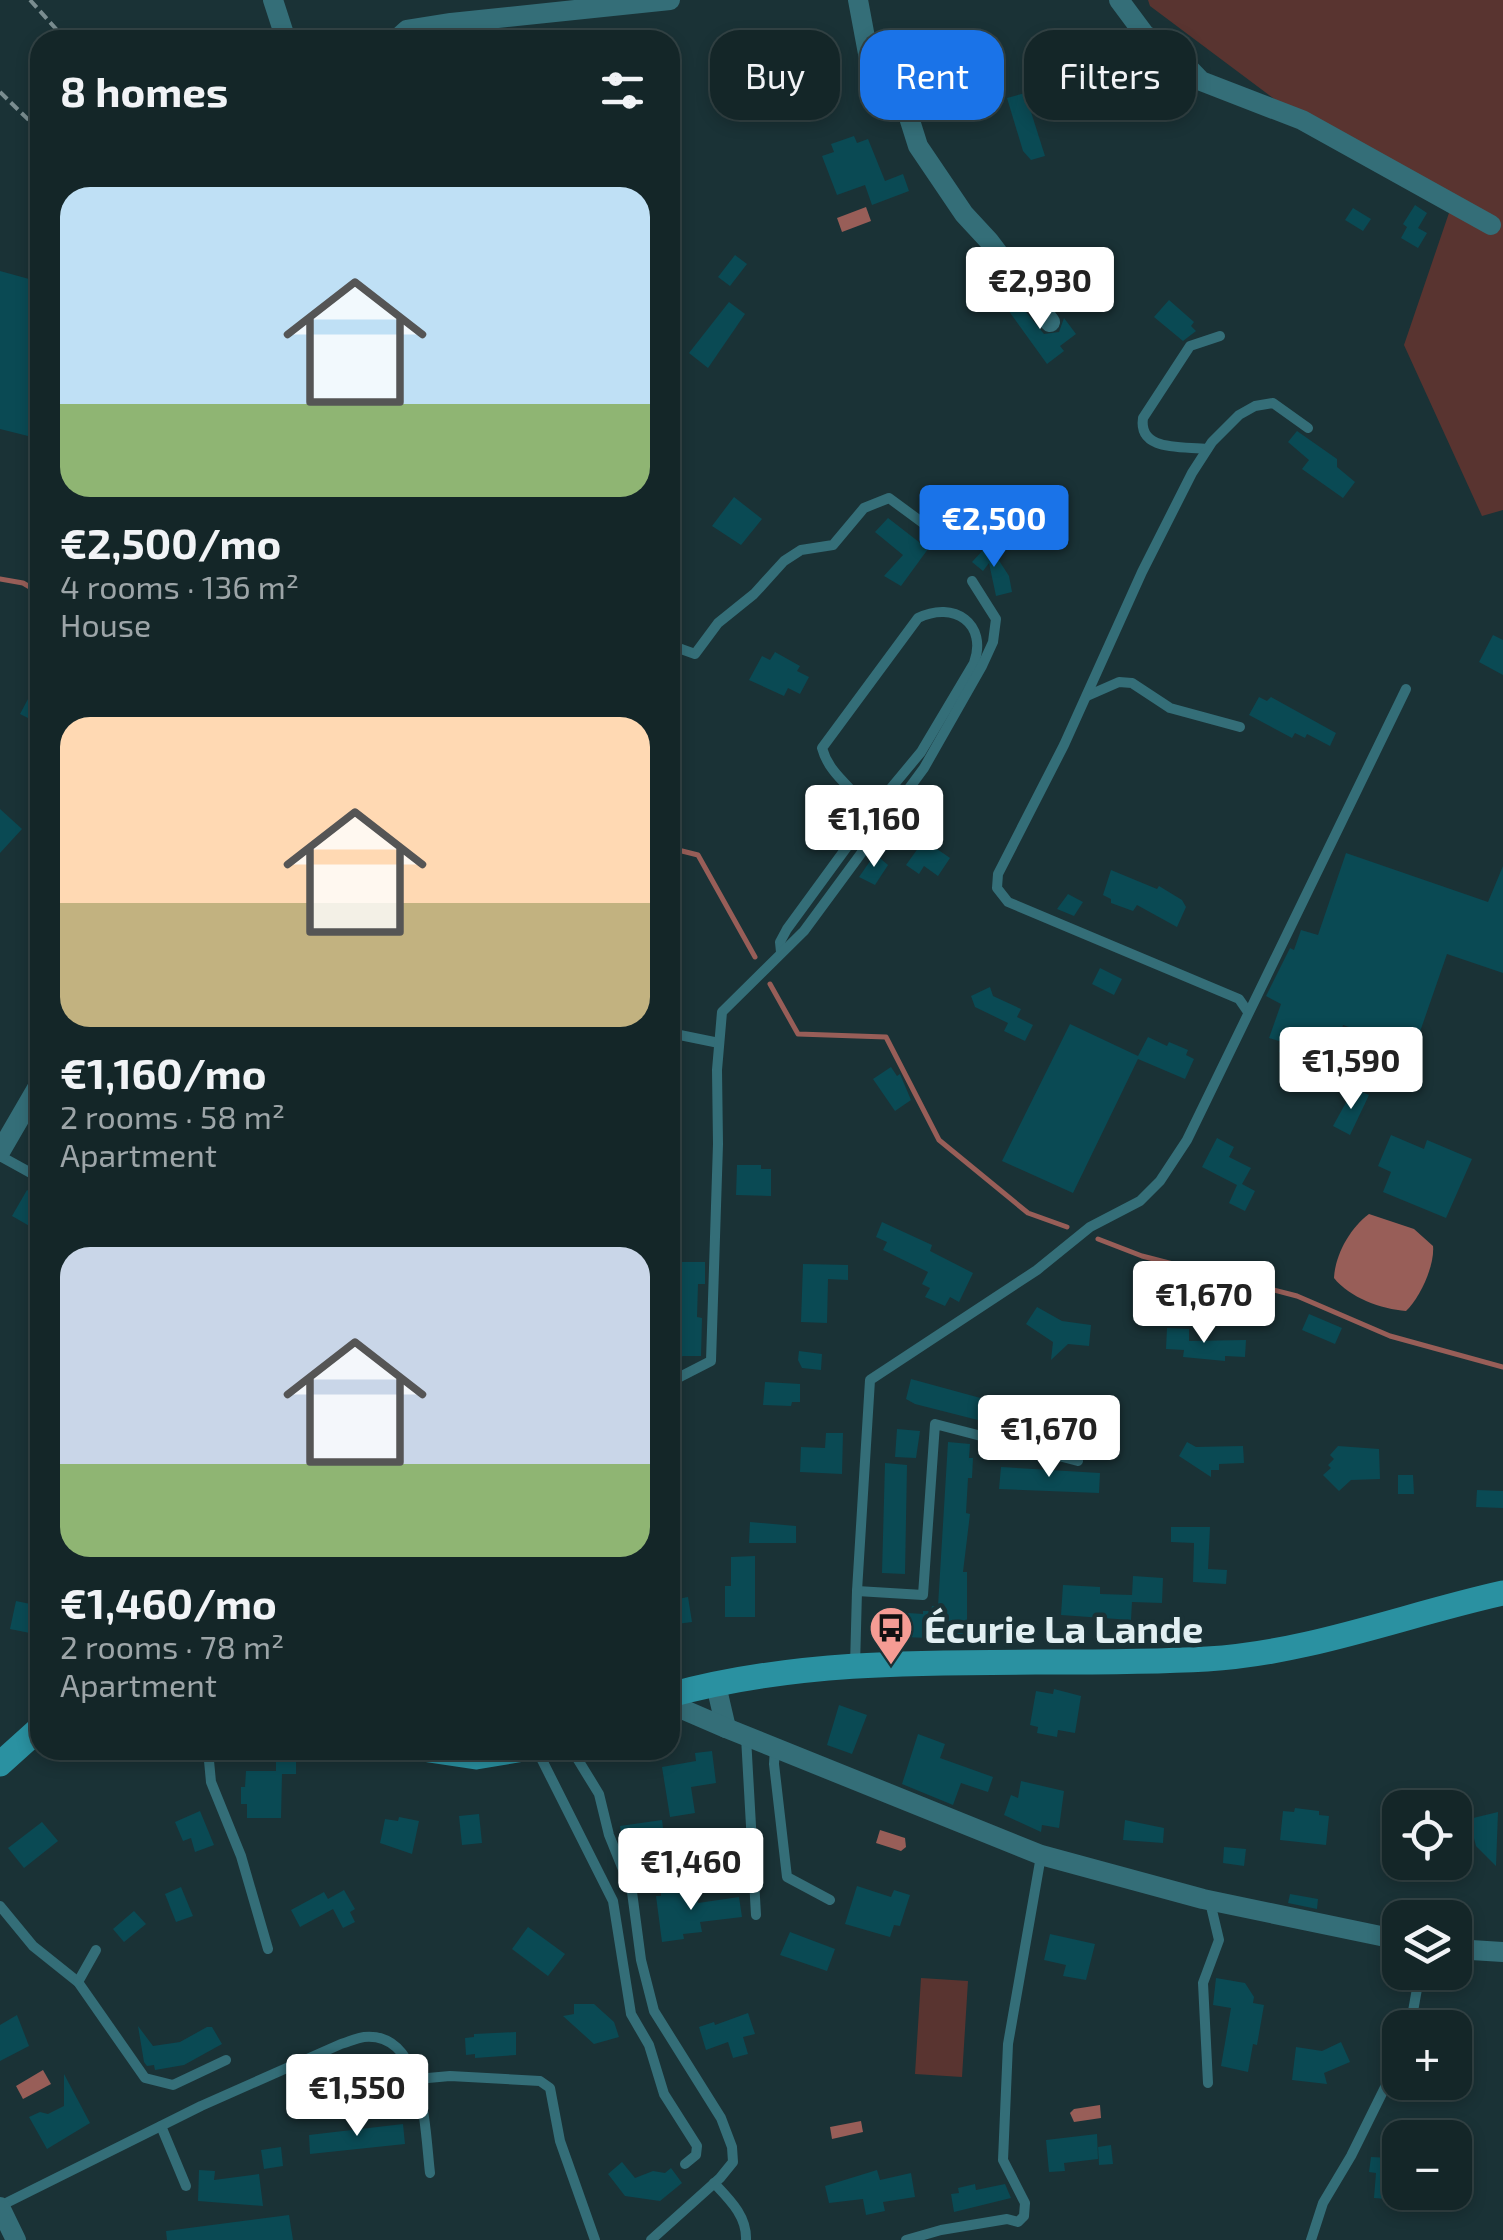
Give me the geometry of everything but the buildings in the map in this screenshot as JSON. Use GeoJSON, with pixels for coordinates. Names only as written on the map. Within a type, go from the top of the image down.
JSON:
{"type":"FeatureCollection","features":[{"type":"Feature","properties":{"kind":"street"},"geometry":{"type":"LineString","coordinates":[[273,0],[283,30]]}},
{"type":"Feature","properties":{"kind":"street"},"geometry":{"type":"LineString","coordinates":[[407,30],[670,0]]}},
{"type":"Feature","properties":{"kind":"street"},"geometry":{"type":"LineString","coordinates":[[858,0],[872,75],[906,108],[918,146],[964,214],[989,240],[1050,322]]}},
{"type":"Feature","properties":{"kind":"street"},"geometry":{"type":"LineString","coordinates":[[1119,0],[1144,35],[1171,50],[1201,81],[1302,120],[1491,225]]}},
{"type":"Feature","properties":{"kind":"street"},"geometry":{"type":"LineString","coordinates":[[0,1154],[30,1101]]}},
{"type":"Feature","properties":{"kind":"street"},"geometry":{"type":"LineString","coordinates":[[680,1695],[716,1685],[855,1668],[1208,1659],[1256,1654],[1303,1646],[1503,1594]]}},
{"type":"Feature","properties":{"kind":"street"},"geometry":{"type":"LineString","coordinates":[[716,1685],[726,1728]]}},
{"type":"Feature","properties":{"kind":"street"},"geometry":{"type":"LineString","coordinates":[[680,1707],[1041,1854],[1209,1901],[1382,1936]]}},
{"type":"Feature","properties":{"kind":"street"},"geometry":{"type":"LineString","coordinates":[[0,1764],[30,1737]]}},
{"type":"Feature","properties":{"kind":"street"},"geometry":{"type":"LineString","coordinates":[[1472,1950],[1503,1952]]}},
{"type":"Feature","properties":{"kind":"street"},"geometry":{"type":"LineString","coordinates":[[0,2207],[16,2240]]}},
{"type":"Feature","properties":{"kind":"lane"},"geometry":{"type":"LineString","coordinates":[[1207,449],[1155,444],[1146,439],[1141,428],[1143,418],[1190,346],[1220,336]]}},
{"type":"Feature","properties":{"kind":"lane"},"geometry":{"type":"LineString","coordinates":[[1248,1012],[1238,999],[1008,902],[997,888],[1005,857],[1086,696],[1142,572],[1207,449],[1239,415],[1254,406],[1273,403],[1308,428]]}},
{"type":"Feature","properties":{"kind":"lane"},"geometry":{"type":"LineString","coordinates":[[680,649],[694,654],[718,623],[754,594],[784,561],[801,550],[833,545],[864,508],[889,498],[946,540]]}},
{"type":"Feature","properties":{"kind":"lane"},"geometry":{"type":"LineString","coordinates":[[680,1377],[711,1360],[722,1012],[804,931],[924,768],[993,642],[996,619],[972,580]]}},
{"type":"Feature","properties":{"kind":"lane"},"geometry":{"type":"LineString","coordinates":[[781,952],[780,942],[787,929],[921,752],[974,663],[980,648],[978,633],[968,621],[952,613],[928,613],[918,618],[822,748],[827,766],[871,814]]}},
{"type":"Feature","properties":{"kind":"lane"},"geometry":{"type":"LineString","coordinates":[[1086,696],[1118,682],[1132,683],[1170,708],[1240,727]]}},
{"type":"Feature","properties":{"kind":"lane"},"geometry":{"type":"LineString","coordinates":[[855,1668],[856,1591],[870,1380],[1037,1270],[1090,1226],[1140,1201],[1160,1180],[1187,1140],[1406,689]]}},
{"type":"Feature","properties":{"kind":"lane"},"geometry":{"type":"LineString","coordinates":[[680,1035],[719,1043]]}},
{"type":"Feature","properties":{"kind":"lane"},"geometry":{"type":"LineString","coordinates":[[0,1154],[30,1172]]}},
{"type":"Feature","properties":{"kind":"lane"},"geometry":{"type":"LineString","coordinates":[[856,1591],[923,1594],[935,1424],[1078,1461]]}},
{"type":"Feature","properties":{"kind":"lane"},"geometry":{"type":"LineString","coordinates":[[746,1736],[756,1915]]}},
{"type":"Feature","properties":{"kind":"lane"},"geometry":{"type":"LineString","coordinates":[[775,1748],[786,1876],[830,1900]]}},
{"type":"Feature","properties":{"kind":"lane"},"geometry":{"type":"LineString","coordinates":[[209,1760],[211,1782],[241,1856],[268,1948]]}},
{"type":"Feature","properties":{"kind":"lane"},"geometry":{"type":"LineString","coordinates":[[542,1760],[612,1901],[630,2014],[649,2045],[664,2094],[696,2146],[696,2155],[686,2164]]}},
{"type":"Feature","properties":{"kind":"lane"},"geometry":{"type":"LineString","coordinates":[[578,1760],[599,1794],[609,1835],[632,1892],[641,1960],[654,2011],[721,2118],[732,2147],[734,2162],[651,2240]]}},
{"type":"Feature","properties":{"kind":"lane"},"geometry":{"type":"LineString","coordinates":[[906,2240],[957,2227],[1018,2222],[1024,2216],[1025,2203],[1004,2160],[1008,2044],[1041,1854]]}},
{"type":"Feature","properties":{"kind":"lane"},"geometry":{"type":"LineString","coordinates":[[1208,2083],[1203,1983],[1219,1940],[1209,1901]]}},
{"type":"Feature","properties":{"kind":"lane"},"geometry":{"type":"LineString","coordinates":[[0,1906],[33,1946],[78,1982],[145,2078],[173,2085],[226,2060]]}},
{"type":"Feature","properties":{"kind":"lane"},"geometry":{"type":"LineString","coordinates":[[78,1982],[96,1950]]}},
{"type":"Feature","properties":{"kind":"lane"},"geometry":{"type":"LineString","coordinates":[[0,2207],[161,2126],[341,2044],[366,2037],[386,2040],[410,2059],[417,2080],[430,2173]]}},
{"type":"Feature","properties":{"kind":"lane"},"geometry":{"type":"LineString","coordinates":[[417,2080],[450,2076],[540,2081],[550,2088],[560,2141],[595,2240]]}},
{"type":"Feature","properties":{"kind":"lane"},"geometry":{"type":"LineString","coordinates":[[1311,2240],[1323,2203],[1382,2093]]}},
{"type":"Feature","properties":{"kind":"lane"},"geometry":{"type":"LineString","coordinates":[[161,2126],[186,2186]]}},
{"type":"Feature","properties":{"kind":"lane"},"geometry":{"type":"LineString","coordinates":[[714,2184],[735,2205],[746,2240]]}},
{"type":"Feature","properties":{"kind":"path"},"geometry":{"type":"LineString","coordinates":[[30,0],[57,30]]}},
{"type":"Feature","properties":{"kind":"path"},"geometry":{"type":"LineString","coordinates":[[0,92],[30,121]]}},
{"type":"Feature","properties":{"kind":"shaded area"},"geometry":{"type":"Polygon","coordinates":[[[1148,0],[1503,0],[1503,510],[1482,516],[1404,345],[1451,207],[1281,104],[1196,40],[1196,30],[1182,30],[1150,6],[1148,0]]]}},
{"type":"Feature","properties":{"kind":"shaded area"},"geometry":{"type":"Polygon","coordinates":[[[866,207],[871,221],[842,232],[837,218],[866,207]]]}},
{"type":"Feature","properties":{"kind":"shaded area"},"geometry":{"type":"Polygon","coordinates":[[[1369,1214],[1414,1229],[1433,1246],[1425,1281],[1406,1311],[1367,1301],[1334,1278],[1345,1243],[1369,1214]]]}},
{"type":"Feature","properties":{"kind":"shaded area"},"geometry":{"type":"Polygon","coordinates":[[[880,1830],[905,1838],[906,1847],[901,1851],[876,1843],[880,1830]]]}},
{"type":"Feature","properties":{"kind":"shaded area"},"geometry":{"type":"Polygon","coordinates":[[[921,1978],[968,1981],[962,2077],[915,2074],[921,1978]]]}},
{"type":"Feature","properties":{"kind":"shaded area"},"geometry":{"type":"Polygon","coordinates":[[[43,2070],[51,2084],[23,2099],[16,2086],[43,2070]]]}},
{"type":"Feature","properties":{"kind":"shaded area"},"geometry":{"type":"Polygon","coordinates":[[[372,2087],[373,2099],[337,2103],[336,2091],[372,2087]]]}},
{"type":"Feature","properties":{"kind":"shaded area"},"geometry":{"type":"Polygon","coordinates":[[[1100,2105],[1101,2118],[1074,2122],[1070,2113],[1074,2109],[1100,2105]]]}},
{"type":"Feature","properties":{"kind":"shaded area"},"geometry":{"type":"Polygon","coordinates":[[[861,2121],[863,2132],[832,2139],[830,2127],[861,2121]]]}},
{"type":"Feature","properties":{"kind":"waterway"},"geometry":{"type":"LineString","coordinates":[[0,579],[30,587]]}},
{"type":"Feature","properties":{"kind":"waterway"},"geometry":{"type":"LineString","coordinates":[[680,850],[698,855],[755,957]]}},
{"type":"Feature","properties":{"kind":"waterway"},"geometry":{"type":"LineString","coordinates":[[770,984],[798,1034],[886,1037],[939,1140],[1028,1213],[1067,1227]]}},
{"type":"Feature","properties":{"kind":"waterway"},"geometry":{"type":"LineString","coordinates":[[1098,1239],[1142,1256],[1297,1296],[1390,1336],[1503,1367]]}},
{"type":"Feature","properties":{"kind":"place","name":"Écurie La Lande"},"geometry":{"type":"Point","coordinates":[891,1666]}}]}
